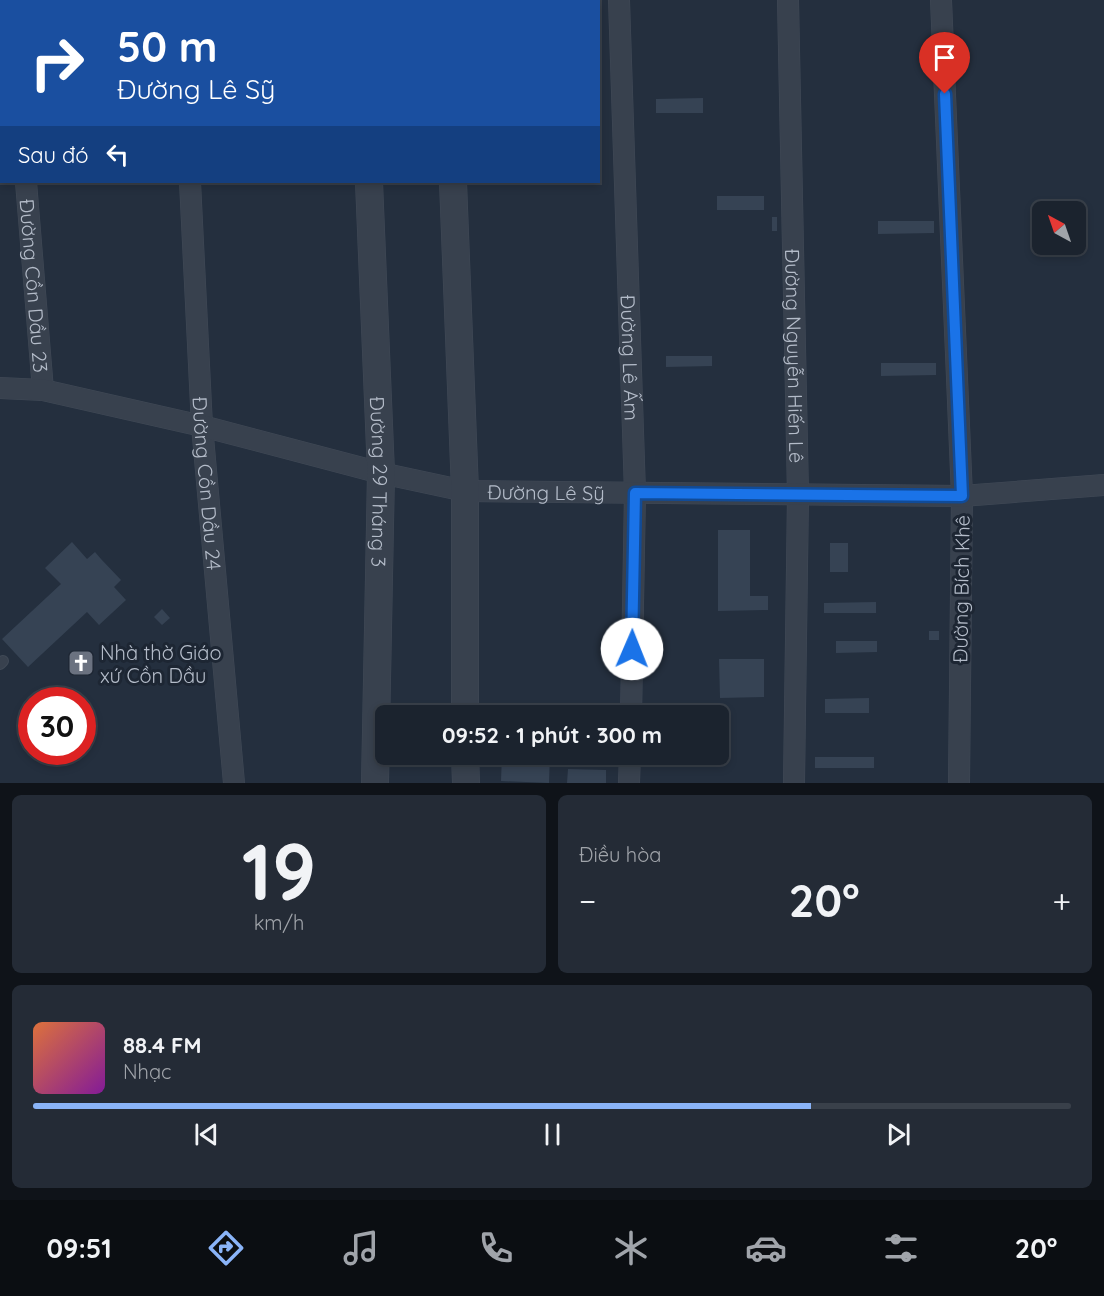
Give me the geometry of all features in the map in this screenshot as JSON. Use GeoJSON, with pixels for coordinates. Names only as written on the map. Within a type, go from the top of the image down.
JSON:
{"type":"FeatureCollection","features":[{"type":"Feature","properties":{"kind":"street","name":"Đường Lê Ấm"},"geometry":{"type":"LineString","coordinates":[[619,0],[635,493],[631,705]]}},
{"type":"Feature","properties":{"kind":"street","name":"Đường Nguyễn Hiến Lê"},"geometry":{"type":"LineString","coordinates":[[788,0],[798,495],[794,783]]}},
{"type":"Feature","properties":{"kind":"street","name":"Đường Bích Khê"},"geometry":{"type":"LineString","coordinates":[[941,0],[962,496],[959,783]]}},
{"type":"Feature","properties":{"kind":"street","name":"Đường Cồn Dầu 23"},"geometry":{"type":"LineString","coordinates":[[26,183],[43,390]]}},
{"type":"Feature","properties":{"kind":"street","name":"Đường Cồn Dầu 24"},"geometry":{"type":"LineString","coordinates":[[190,183],[202,426],[234,783]]}},
{"type":"Feature","properties":{"kind":"street","name":"Đường 29 Tháng 3"},"geometry":{"type":"LineString","coordinates":[[369,183],[381,473],[375,783]]}},
{"type":"Feature","properties":{"kind":"street"},"geometry":{"type":"LineString","coordinates":[[453,183],[465,491],[465,705]]}},
{"type":"Feature","properties":{"kind":"street","name":"Đường Lê Sỹ"},"geometry":{"type":"LineString","coordinates":[[0,388],[43,390],[202,426],[381,473],[465,491],[962,496],[1104,485]]}},
{"type":"Feature","properties":{"kind":"street"},"geometry":{"type":"LineString","coordinates":[[465,765],[465,783]]}},
{"type":"Feature","properties":{"kind":"street"},"geometry":{"type":"LineString","coordinates":[[630,765],[630,783]]}},
{"type":"Feature","properties":{"kind":"building"},"geometry":{"type":"Polygon","coordinates":[[[703,98],[703,113],[656,113],[656,99],[703,98]]]}},
{"type":"Feature","properties":{"kind":"building"},"geometry":{"type":"Polygon","coordinates":[[[717,196],[764,196],[764,210],[717,210],[717,196]]]}},
{"type":"Feature","properties":{"kind":"building"},"geometry":{"type":"Polygon","coordinates":[[[772,217],[777,217],[777,231],[772,231],[772,217]]]}},
{"type":"Feature","properties":{"kind":"building"},"geometry":{"type":"Polygon","coordinates":[[[878,221],[934,221],[934,233],[878,234],[878,221]]]}},
{"type":"Feature","properties":{"kind":"building"},"geometry":{"type":"Polygon","coordinates":[[[666,356],[712,356],[712,366],[666,367],[666,356]]]}},
{"type":"Feature","properties":{"kind":"building"},"geometry":{"type":"Polygon","coordinates":[[[881,363],[936,363],[936,375],[881,376],[881,363]]]}},
{"type":"Feature","properties":{"kind":"building"},"geometry":{"type":"Polygon","coordinates":[[[718,530],[750,530],[750,596],[768,596],[768,610],[718,611],[718,530]]]}},
{"type":"Feature","properties":{"kind":"building"},"geometry":{"type":"Polygon","coordinates":[[[72,542],[87,559],[95,552],[121,580],[114,587],[126,600],[99,625],[87,612],[28,667],[2,639],[61,584],[45,568],[72,542]]]}},
{"type":"Feature","properties":{"kind":"building"},"geometry":{"type":"Polygon","coordinates":[[[830,543],[848,543],[848,572],[830,572],[830,543]]]}},
{"type":"Feature","properties":{"kind":"building"},"geometry":{"type":"Polygon","coordinates":[[[876,602],[876,613],[824,613],[824,603],[876,602]]]}},
{"type":"Feature","properties":{"kind":"building"},"geometry":{"type":"Polygon","coordinates":[[[162,609],[170,618],[162,625],[154,617],[162,609]]]}},
{"type":"Feature","properties":{"kind":"building"},"geometry":{"type":"Polygon","coordinates":[[[929,631],[939,631],[939,640],[929,640],[929,631]]]}},
{"type":"Feature","properties":{"kind":"building"},"geometry":{"type":"Polygon","coordinates":[[[836,641],[877,641],[877,652],[836,653],[836,641]]]}},
{"type":"Feature","properties":{"kind":"building"},"geometry":{"type":"Polygon","coordinates":[[[719,659],[764,659],[764,697],[720,698],[719,659]]]}},
{"type":"Feature","properties":{"kind":"building"},"geometry":{"type":"Polygon","coordinates":[[[869,698],[869,713],[825,713],[825,699],[869,698]]]}},
{"type":"Feature","properties":{"kind":"building"},"geometry":{"type":"Polygon","coordinates":[[[815,757],[874,757],[874,768],[815,768],[815,757]]]}},
{"type":"Feature","properties":{"kind":"building"},"geometry":{"type":"Polygon","coordinates":[[[502,765],[550,765],[549,783],[501,781],[502,765]]]}},
{"type":"Feature","properties":{"kind":"building"},"geometry":{"type":"Polygon","coordinates":[[[568,769],[606,770],[606,783],[567,783],[568,769]]]}},
{"type":"Feature","properties":{"kind":"place","name":"Nhà thờ Giáo xứ Cồn Dầu"},"geometry":{"type":"Point","coordinates":[81,663]}},
{"type":"Feature","properties":{"kind":"route"},"geometry":{"type":"LineString","coordinates":[[632,649],[635,493],[962,496],[945,94]]}}]}
